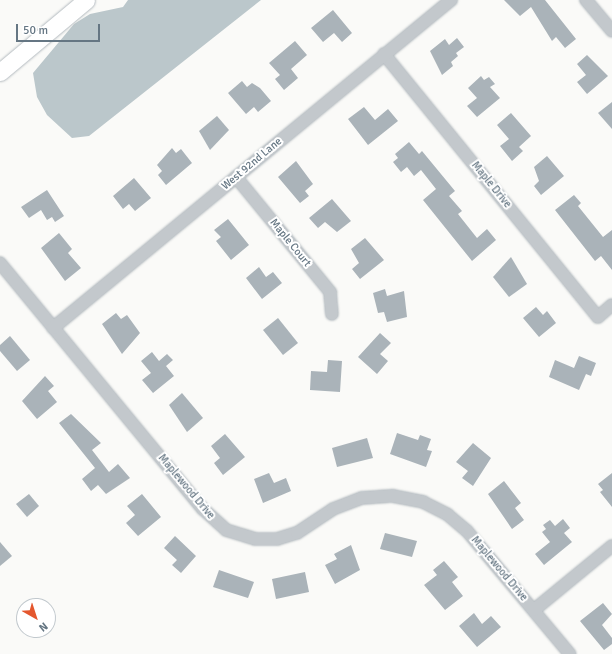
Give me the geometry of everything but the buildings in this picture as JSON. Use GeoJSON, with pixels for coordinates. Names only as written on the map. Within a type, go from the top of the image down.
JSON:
{"type":"FeatureCollection","features":[{"type":"Feature","properties":{"kind":"street"},"geometry":{"type":"LineString","coordinates":[[0,72],[86,0]]}},
{"type":"Feature","properties":{"kind":"street","name":"West 92nd Lane"},"geometry":{"type":"LineString","coordinates":[[53,328],[450,0]]}},
{"type":"Feature","properties":{"kind":"street"},"geometry":{"type":"LineString","coordinates":[[586,0],[612,31]]}},
{"type":"Feature","properties":{"kind":"street","name":"Maple Drive"},"geometry":{"type":"LineString","coordinates":[[384,54],[598,317],[612,305]]}},
{"type":"Feature","properties":{"kind":"street","name":"Maple Court"},"geometry":{"type":"LineString","coordinates":[[236,177],[330,292],[332,314]]}},
{"type":"Feature","properties":{"kind":"street","name":"Maplewood Drive"},"geometry":{"type":"LineString","coordinates":[[0,263],[207,513],[226,530],[255,539],[277,539],[297,532],[333,508],[352,500],[384,496],[414,500],[459,522],[570,654]]}},
{"type":"Feature","properties":{"kind":"street"},"geometry":{"type":"LineString","coordinates":[[534,610],[612,546]]}},
{"type":"Feature","properties":{"kind":"shaded area"},"geometry":{"type":"Polygon","coordinates":[[[128,0],[261,0],[89,136],[72,138],[47,115],[37,97],[33,73],[74,24],[90,14],[123,7],[128,0]]]}}]}
